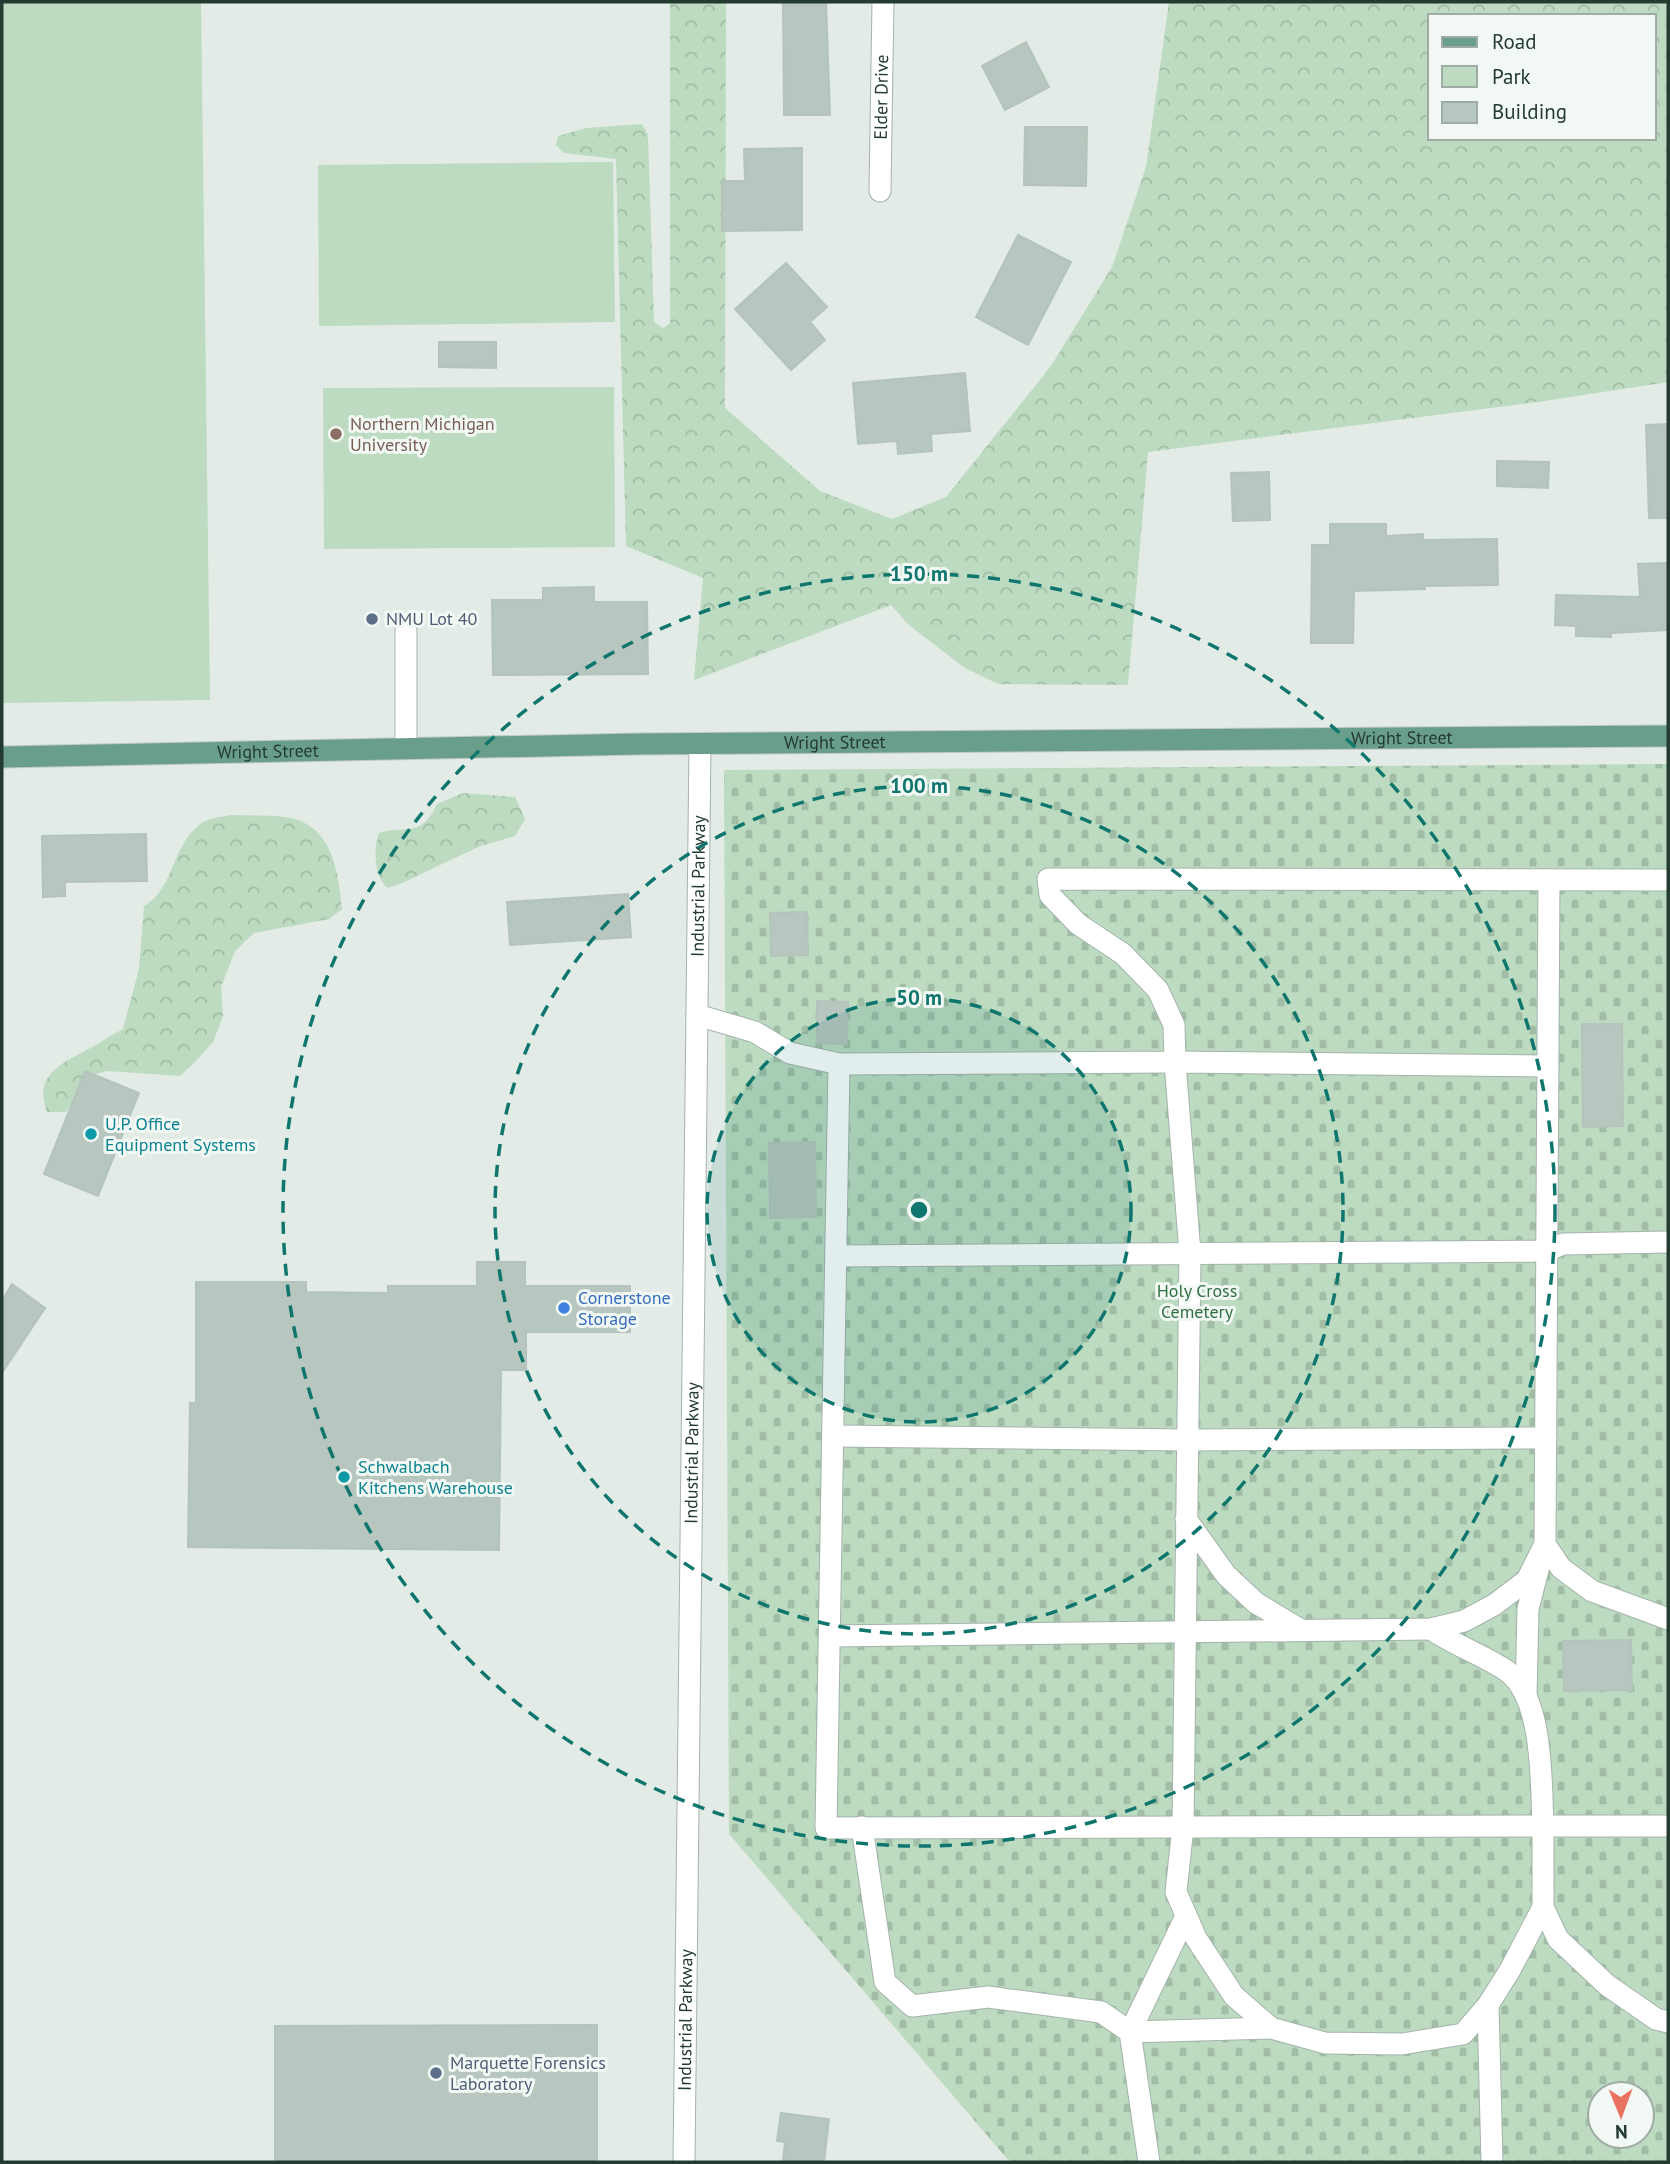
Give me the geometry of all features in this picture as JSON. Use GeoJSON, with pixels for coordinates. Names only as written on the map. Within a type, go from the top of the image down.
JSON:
{"type":"FeatureCollection","features":[{"type":"Feature","properties":{"kind":"main road","name":"Wright Street"},"geometry":{"type":"LineString","coordinates":[[2,757],[700,744],[1668,736]]}},
{"type":"Feature","properties":{"kind":"street","name":"Elder Drive"},"geometry":{"type":"LineString","coordinates":[[880,191],[883,2]]}},
{"type":"Feature","properties":{"kind":"street"},"geometry":{"type":"LineString","coordinates":[[406,630],[406,748]]}},
{"type":"Feature","properties":{"kind":"street","name":"Industrial Parkway"},"geometry":{"type":"LineString","coordinates":[[684,2162],[700,744]]}},
{"type":"Feature","properties":{"kind":"street"},"geometry":{"type":"LineString","coordinates":[[1271,2028],[1234,1996],[1196,1938],[1176,1892],[1183,1827],[1190,1253],[1174,1025],[1158,990],[1123,954],[1078,924],[1050,895],[1048,880],[1668,880]]}},
{"type":"Feature","properties":{"kind":"street"},"geometry":{"type":"LineString","coordinates":[[1549,880],[1545,1544],[1528,1609],[1526,1696],[1538,1736],[1543,1826],[1543,1907],[1558,1939],[1606,1985],[1656,2019],[1668,2022]]}},
{"type":"Feature","properties":{"kind":"street"},"geometry":{"type":"LineString","coordinates":[[697,1015],[755,1032],[790,1053],[839,1064],[1175,1062],[1548,1066]]}},
{"type":"Feature","properties":{"kind":"street"},"geometry":{"type":"LineString","coordinates":[[839,1064],[826,1828],[1668,1826]]}},
{"type":"Feature","properties":{"kind":"street"},"geometry":{"type":"LineString","coordinates":[[836,1256],[1547,1251],[1563,1244],[1668,1242]]}},
{"type":"Feature","properties":{"kind":"street"},"geometry":{"type":"LineString","coordinates":[[833,1436],[1188,1440],[1546,1438]]}},
{"type":"Feature","properties":{"kind":"street"},"geometry":{"type":"LineString","coordinates":[[1186,1519],[1226,1575],[1256,1603],[1302,1631]]}},
{"type":"Feature","properties":{"kind":"street"},"geometry":{"type":"LineString","coordinates":[[1545,1544],[1560,1568],[1592,1591],[1668,1619]]}},
{"type":"Feature","properties":{"kind":"street"},"geometry":{"type":"LineString","coordinates":[[830,1636],[1431,1629],[1464,1621],[1494,1605],[1527,1580],[1545,1544]]}},
{"type":"Feature","properties":{"kind":"street"},"geometry":{"type":"LineString","coordinates":[[1431,1629],[1454,1645],[1510,1673],[1526,1696]]}},
{"type":"Feature","properties":{"kind":"street"},"geometry":{"type":"LineString","coordinates":[[862,1827],[885,1982],[912,2006],[988,1997],[1101,2012],[1130,2032],[1271,2028],[1325,2043],[1402,2044],[1463,2034],[1488,2005],[1543,1907]]}},
{"type":"Feature","properties":{"kind":"street"},"geometry":{"type":"LineString","coordinates":[[1149,2162],[1130,2032],[1186,1916]]}},
{"type":"Feature","properties":{"kind":"street"},"geometry":{"type":"LineString","coordinates":[[1488,2005],[1492,2162]]}},
{"type":"Feature","properties":{"kind":"green space"},"geometry":{"type":"Polygon","coordinates":[[[2,2],[201,2],[210,700],[2,703],[2,2]]]}},
{"type":"Feature","properties":{"kind":"green space"},"geometry":{"type":"Polygon","coordinates":[[[670,2],[726,2],[725,408],[820,491],[892,519],[946,497],[1051,366],[1112,267],[1146,167],[1169,2],[1668,2],[1668,382],[1538,402],[1148,452],[1128,685],[998,684],[965,668],[910,626],[891,605],[694,680],[703,578],[626,546],[616,159],[564,153],[556,145],[558,136],[586,128],[642,124],[648,135],[654,322],[663,328],[670,324],[670,2]]]}},
{"type":"Feature","properties":{"kind":"green space"},"geometry":{"type":"Polygon","coordinates":[[[613,162],[615,322],[319,326],[318,165],[613,162]]]}},
{"type":"Feature","properties":{"kind":"green space"},"geometry":{"type":"Polygon","coordinates":[[[614,387],[615,547],[324,549],[323,388],[614,387]]]}},
{"type":"Feature","properties":{"kind":"green space","name":"Holy Cross Cemetery"},"geometry":{"type":"Polygon","coordinates":[[[1668,764],[1668,2162],[1010,2162],[729,1834],[724,770],[1668,764]]]}},
{"type":"Feature","properties":{"kind":"green space"},"geometry":{"type":"Polygon","coordinates":[[[463,793],[515,797],[525,819],[515,836],[478,847],[387,888],[379,876],[376,862],[379,833],[419,826],[431,815],[437,804],[463,793]]]}},
{"type":"Feature","properties":{"kind":"green space"},"geometry":{"type":"Polygon","coordinates":[[[230,815],[288,817],[308,825],[318,833],[332,855],[342,909],[329,919],[254,933],[235,951],[221,987],[223,1016],[213,1042],[180,1076],[107,1071],[89,1076],[66,1112],[47,1112],[44,1087],[54,1070],[123,1029],[139,969],[144,906],[162,889],[185,841],[193,831],[203,822],[230,815]]]}},
{"type":"Feature","properties":{"kind":"building"},"geometry":{"type":"Polygon","coordinates":[[[783,2],[826,2],[830,115],[784,115],[783,2]]]}},
{"type":"Feature","properties":{"kind":"building"},"geometry":{"type":"Polygon","coordinates":[[[1026,42],[1049,87],[1005,110],[982,66],[1026,42]]]}},
{"type":"Feature","properties":{"kind":"building"},"geometry":{"type":"Polygon","coordinates":[[[1025,127],[1087,127],[1086,186],[1024,185],[1025,127]]]}},
{"type":"Feature","properties":{"kind":"building"},"geometry":{"type":"Polygon","coordinates":[[[802,148],[802,230],[722,231],[722,181],[745,181],[744,149],[802,148]]]}},
{"type":"Feature","properties":{"kind":"building"},"geometry":{"type":"Polygon","coordinates":[[[1018,235],[1071,262],[1028,345],[976,317],[1018,235]]]}},
{"type":"Feature","properties":{"kind":"building"},"geometry":{"type":"Polygon","coordinates":[[[786,263],[827,307],[810,322],[825,340],[791,370],[735,309],[786,263]]]}},
{"type":"Feature","properties":{"kind":"building"},"geometry":{"type":"Polygon","coordinates":[[[439,342],[496,342],[496,368],[439,367],[439,342]]]}},
{"type":"Feature","properties":{"kind":"building"},"geometry":{"type":"Polygon","coordinates":[[[965,373],[970,431],[931,434],[932,451],[898,454],[897,441],[858,444],[853,383],[965,373]]]}},
{"type":"Feature","properties":{"kind":"building"},"geometry":{"type":"Polygon","coordinates":[[[1668,424],[1668,518],[1649,518],[1646,425],[1668,424]]]}},
{"type":"Feature","properties":{"kind":"building"},"geometry":{"type":"Polygon","coordinates":[[[1497,461],[1549,462],[1548,488],[1497,486],[1497,461]]]}},
{"type":"Feature","properties":{"kind":"building"},"geometry":{"type":"Polygon","coordinates":[[[1269,472],[1270,520],[1233,521],[1231,473],[1269,472]]]}},
{"type":"Feature","properties":{"kind":"building"},"geometry":{"type":"Polygon","coordinates":[[[1330,524],[1386,524],[1386,536],[1423,534],[1423,540],[1497,539],[1498,585],[1354,591],[1353,643],[1311,643],[1312,545],[1330,545],[1330,524]]]}},
{"type":"Feature","properties":{"kind":"building"},"geometry":{"type":"Polygon","coordinates":[[[1668,563],[1668,630],[1611,633],[1611,637],[1576,636],[1576,626],[1555,625],[1556,595],[1640,597],[1638,564],[1668,563]]]}},
{"type":"Feature","properties":{"kind":"building"},"geometry":{"type":"Polygon","coordinates":[[[594,587],[594,602],[647,602],[648,674],[493,675],[492,600],[543,600],[543,588],[594,587]]]}},
{"type":"Feature","properties":{"kind":"building"},"geometry":{"type":"Polygon","coordinates":[[[146,834],[147,881],[65,882],[65,896],[43,897],[42,836],[146,834]]]}},
{"type":"Feature","properties":{"kind":"building"},"geometry":{"type":"Polygon","coordinates":[[[628,894],[631,937],[510,945],[507,902],[628,894]]]}},
{"type":"Feature","properties":{"kind":"building"},"geometry":{"type":"Polygon","coordinates":[[[807,912],[808,955],[771,956],[770,913],[807,912]]]}},
{"type":"Feature","properties":{"kind":"building"},"geometry":{"type":"Polygon","coordinates":[[[817,1001],[848,1002],[847,1044],[817,1043],[817,1001]]]}},
{"type":"Feature","properties":{"kind":"building"},"geometry":{"type":"Polygon","coordinates":[[[1582,1024],[1622,1024],[1623,1126],[1583,1127],[1582,1024]]]}},
{"type":"Feature","properties":{"kind":"building","name":"U.P. Office Equipment Systems"},"geometry":{"type":"Polygon","coordinates":[[[85,1071],[139,1093],[98,1196],[44,1174],[85,1071]]]}},
{"type":"Feature","properties":{"kind":"building"},"geometry":{"type":"Polygon","coordinates":[[[815,1142],[816,1217],[770,1218],[769,1143],[815,1142]]]}},
{"type":"Feature","properties":{"kind":"building"},"geometry":{"type":"Polygon","coordinates":[[[477,1262],[525,1262],[525,1286],[630,1286],[630,1332],[526,1332],[526,1370],[501,1370],[499,1550],[188,1547],[190,1403],[196,1403],[196,1282],[306,1282],[306,1292],[388,1293],[388,1286],[477,1286],[477,1262]]]}},
{"type":"Feature","properties":{"kind":"building"},"geometry":{"type":"Polygon","coordinates":[[[12,1284],[45,1308],[2,1373],[2,1301],[12,1284]]]}},
{"type":"Feature","properties":{"kind":"building"},"geometry":{"type":"Polygon","coordinates":[[[1631,1640],[1632,1690],[1564,1691],[1563,1641],[1631,1640]]]}},
{"type":"Feature","properties":{"kind":"building","name":"Marquette Forensics Laboratory"},"geometry":{"type":"Polygon","coordinates":[[[597,2025],[597,2162],[275,2162],[275,2026],[597,2025]]]}},
{"type":"Feature","properties":{"kind":"building"},"geometry":{"type":"Polygon","coordinates":[[[781,2113],[829,2119],[824,2162],[783,2162],[785,2142],[777,2141],[781,2113]]]}},
{"type":"Feature","properties":{"kind":"place","name":"Northern Michigan University"},"geometry":{"type":"Point","coordinates":[336,434]}},
{"type":"Feature","properties":{"kind":"place","name":"NMU Lot 40"},"geometry":{"type":"Point","coordinates":[372,619]}},
{"type":"Feature","properties":{"kind":"place","name":"U.P. Office Equipment Systems"},"geometry":{"type":"Point","coordinates":[91,1134]}},
{"type":"Feature","properties":{"kind":"place","name":"Cornerstone Storage"},"geometry":{"type":"Point","coordinates":[564,1308]}},
{"type":"Feature","properties":{"kind":"place","name":"Schwalbach Kitchens Warehouse"},"geometry":{"type":"Point","coordinates":[344,1477]}},
{"type":"Feature","properties":{"kind":"place","name":"Marquette Forensics Laboratory"},"geometry":{"type":"Point","coordinates":[436,2073]}}]}
